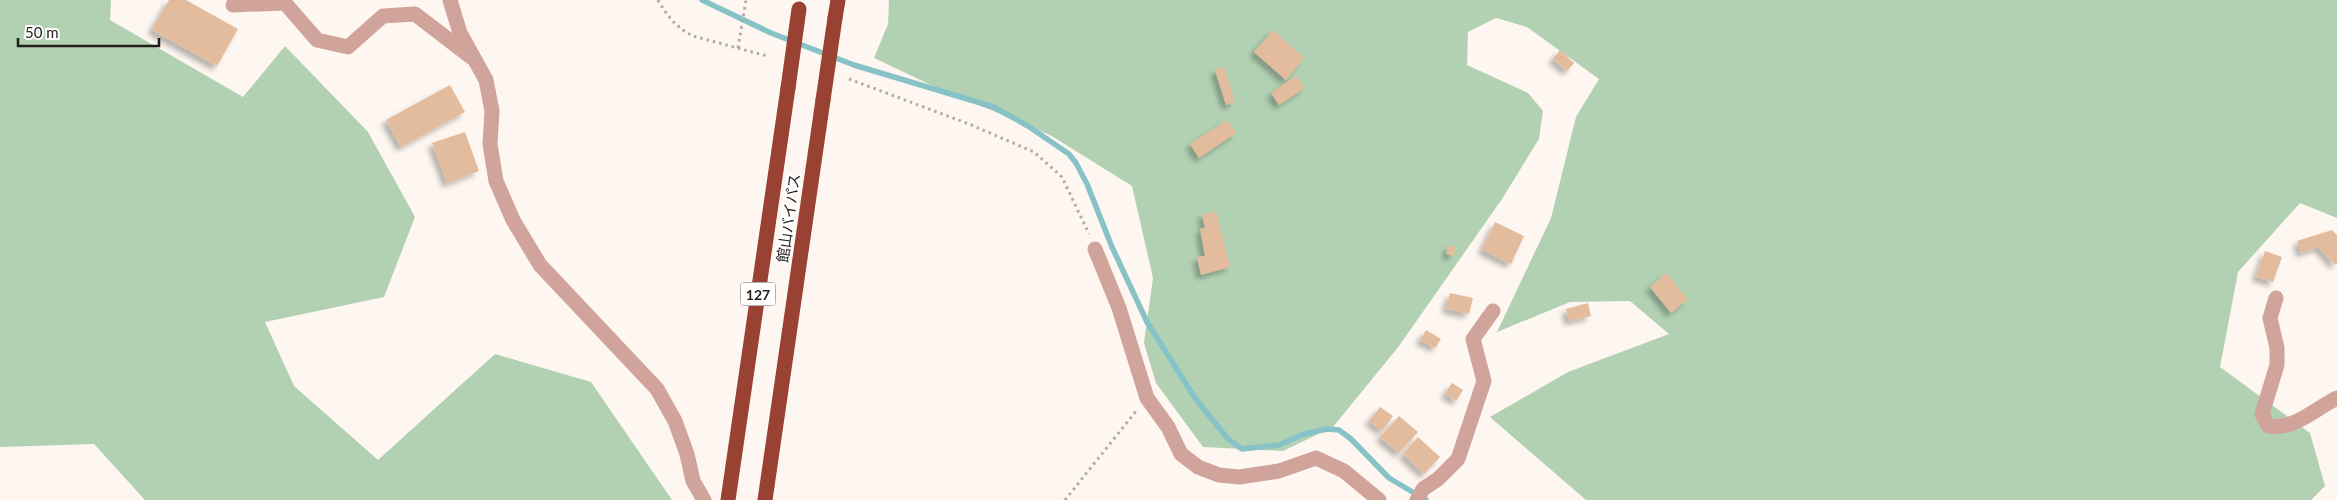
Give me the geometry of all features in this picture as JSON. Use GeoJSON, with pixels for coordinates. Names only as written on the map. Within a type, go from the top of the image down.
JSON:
{"type":"FeatureCollection","features":[{"type":"Feature","properties":{"kind":"highway","name":"館山バイパス"},"geometry":{"type":"LineString","coordinates":[[765,500],[838,0]]}},
{"type":"Feature","properties":{"kind":"highway","name":"館山バイパス"},"geometry":{"type":"LineString","coordinates":[[728,500],[800,4]]}},
{"type":"Feature","properties":{"kind":"street"},"geometry":{"type":"LineString","coordinates":[[450,0],[460,33],[486,80],[492,110],[490,144],[496,181],[513,220],[540,265],[657,389],[675,421],[687,454],[693,481],[704,500]]}},
{"type":"Feature","properties":{"kind":"street"},"geometry":{"type":"LineString","coordinates":[[233,5],[285,3],[317,40],[348,47],[383,16],[415,14],[476,61]]}},
{"type":"Feature","properties":{"kind":"street"},"geometry":{"type":"LineString","coordinates":[[1095,249],[1119,308],[1146,398],[1168,427],[1181,454],[1198,467],[1219,475],[1239,477],[1279,470],[1316,458],[1344,471],[1379,500]]}},
{"type":"Feature","properties":{"kind":"street"},"geometry":{"type":"LineString","coordinates":[[2276,298],[2270,318],[2277,348],[2277,365],[2262,414],[2268,426],[2278,428],[2304,417],[2337,398]]}},
{"type":"Feature","properties":{"kind":"street"},"geometry":{"type":"LineString","coordinates":[[1420,495],[1458,459],[1484,381],[1474,339],[1493,311]]}},
{"type":"Feature","properties":{"kind":"path"},"geometry":{"type":"LineString","coordinates":[[658,0],[669,17],[682,30],[705,40],[767,56]]}},
{"type":"Feature","properties":{"kind":"path"},"geometry":{"type":"LineString","coordinates":[[738,48],[746,0]]}},
{"type":"Feature","properties":{"kind":"path"},"geometry":{"type":"LineString","coordinates":[[849,79],[968,124],[1034,152],[1062,177],[1095,249]]}},
{"type":"Feature","properties":{"kind":"path"},"geometry":{"type":"LineString","coordinates":[[1065,500],[1146,398]]}},
{"type":"Feature","properties":{"kind":"green space"},"geometry":{"type":"Polygon","coordinates":[[[0,0],[111,0],[110,20],[243,97],[285,46],[368,132],[415,217],[384,297],[265,322],[294,386],[378,460],[495,354],[591,382],[672,500],[145,500],[94,444],[0,447],[0,0]]]}},
{"type":"Feature","properties":{"kind":"green space"},"geometry":{"type":"Polygon","coordinates":[[[889,0],[2337,0],[2337,218],[2300,203],[2238,272],[2220,367],[2310,433],[2325,486],[2311,500],[1586,500],[1490,417],[1568,372],[1669,334],[1630,301],[1570,302],[1497,332],[1551,218],[1576,117],[1599,79],[1527,27],[1496,18],[1468,32],[1467,65],[1528,93],[1543,111],[1539,139],[1502,199],[1399,346],[1333,427],[1283,451],[1203,447],[1156,383],[1144,343],[1153,278],[1132,186],[1050,135],[931,85],[874,58],[888,24],[889,0]]]}},
{"type":"Feature","properties":{"kind":"building"},"geometry":{"type":"Polygon","coordinates":[[[169,0],[186,0],[238,29],[217,66],[152,30],[169,0]]]}},
{"type":"Feature","properties":{"kind":"building"},"geometry":{"type":"Polygon","coordinates":[[[1273,30],[1304,58],[1286,80],[1254,52],[1273,30]]]}},
{"type":"Feature","properties":{"kind":"building"},"geometry":{"type":"Polygon","coordinates":[[[1560,50],[1574,63],[1567,71],[1553,59],[1560,50]]]}},
{"type":"Feature","properties":{"kind":"building"},"geometry":{"type":"Polygon","coordinates":[[[1224,67],[1235,102],[1226,105],[1215,70],[1224,67]]]}},
{"type":"Feature","properties":{"kind":"building"},"geometry":{"type":"Polygon","coordinates":[[[1296,76],[1305,88],[1279,105],[1271,93],[1296,76]]]}},
{"type":"Feature","properties":{"kind":"building"},"geometry":{"type":"Polygon","coordinates":[[[450,85],[465,112],[401,147],[386,120],[450,85]]]}},
{"type":"Feature","properties":{"kind":"building"},"geometry":{"type":"Polygon","coordinates":[[[1227,120],[1236,133],[1199,158],[1190,144],[1227,120]]]}},
{"type":"Feature","properties":{"kind":"building"},"geometry":{"type":"Polygon","coordinates":[[[465,132],[479,171],[447,183],[432,143],[465,132]]]}},
{"type":"Feature","properties":{"kind":"building"},"geometry":{"type":"Polygon","coordinates":[[[1216,212],[1230,267],[1201,275],[1197,257],[1205,256],[1200,229],[1205,228],[1202,214],[1216,212]]]}},
{"type":"Feature","properties":{"kind":"building"},"geometry":{"type":"Polygon","coordinates":[[[1495,222],[1524,236],[1511,264],[1482,250],[1495,222]]]}},
{"type":"Feature","properties":{"kind":"building"},"geometry":{"type":"Polygon","coordinates":[[[2332,230],[2337,235],[2337,263],[2335,265],[2318,247],[2301,253],[2297,241],[2332,230]]]}},
{"type":"Feature","properties":{"kind":"building"},"geometry":{"type":"Polygon","coordinates":[[[1449,245],[1456,247],[1453,256],[1446,254],[1449,245]]]}},
{"type":"Feature","properties":{"kind":"building"},"geometry":{"type":"Polygon","coordinates":[[[2265,251],[2282,257],[2273,282],[2256,277],[2265,251]]]}},
{"type":"Feature","properties":{"kind":"building"},"geometry":{"type":"Polygon","coordinates":[[[1666,273],[1688,299],[1671,313],[1650,287],[1666,273]]]}},
{"type":"Feature","properties":{"kind":"building"},"geometry":{"type":"Polygon","coordinates":[[[1450,293],[1473,298],[1469,314],[1446,309],[1450,293]]]}},
{"type":"Feature","properties":{"kind":"building"},"geometry":{"type":"Polygon","coordinates":[[[1588,303],[1591,316],[1569,321],[1566,309],[1588,303]]]}},
{"type":"Feature","properties":{"kind":"building"},"geometry":{"type":"Polygon","coordinates":[[[1426,330],[1441,339],[1435,348],[1420,340],[1426,330]]]}},
{"type":"Feature","properties":{"kind":"building"},"geometry":{"type":"Polygon","coordinates":[[[1452,383],[1463,390],[1456,401],[1445,394],[1452,383]]]}},
{"type":"Feature","properties":{"kind":"building"},"geometry":{"type":"Polygon","coordinates":[[[1380,407],[1393,416],[1382,431],[1369,421],[1380,407]]]}},
{"type":"Feature","properties":{"kind":"building"},"geometry":{"type":"Polygon","coordinates":[[[1399,416],[1418,432],[1399,453],[1380,437],[1399,416]]]}},
{"type":"Feature","properties":{"kind":"building"},"geometry":{"type":"Polygon","coordinates":[[[1418,437],[1440,457],[1424,474],[1403,454],[1418,437]]]}},
{"type":"Feature","properties":{"kind":"waterway"},"geometry":{"type":"LineString","coordinates":[[702,0],[771,33],[854,65],[994,107],[1028,126],[1069,154],[1087,184],[1112,247],[1147,322],[1195,398],[1228,439],[1242,449],[1279,445],[1304,434],[1327,429],[1339,430],[1351,439],[1389,478],[1426,500]]}}]}
